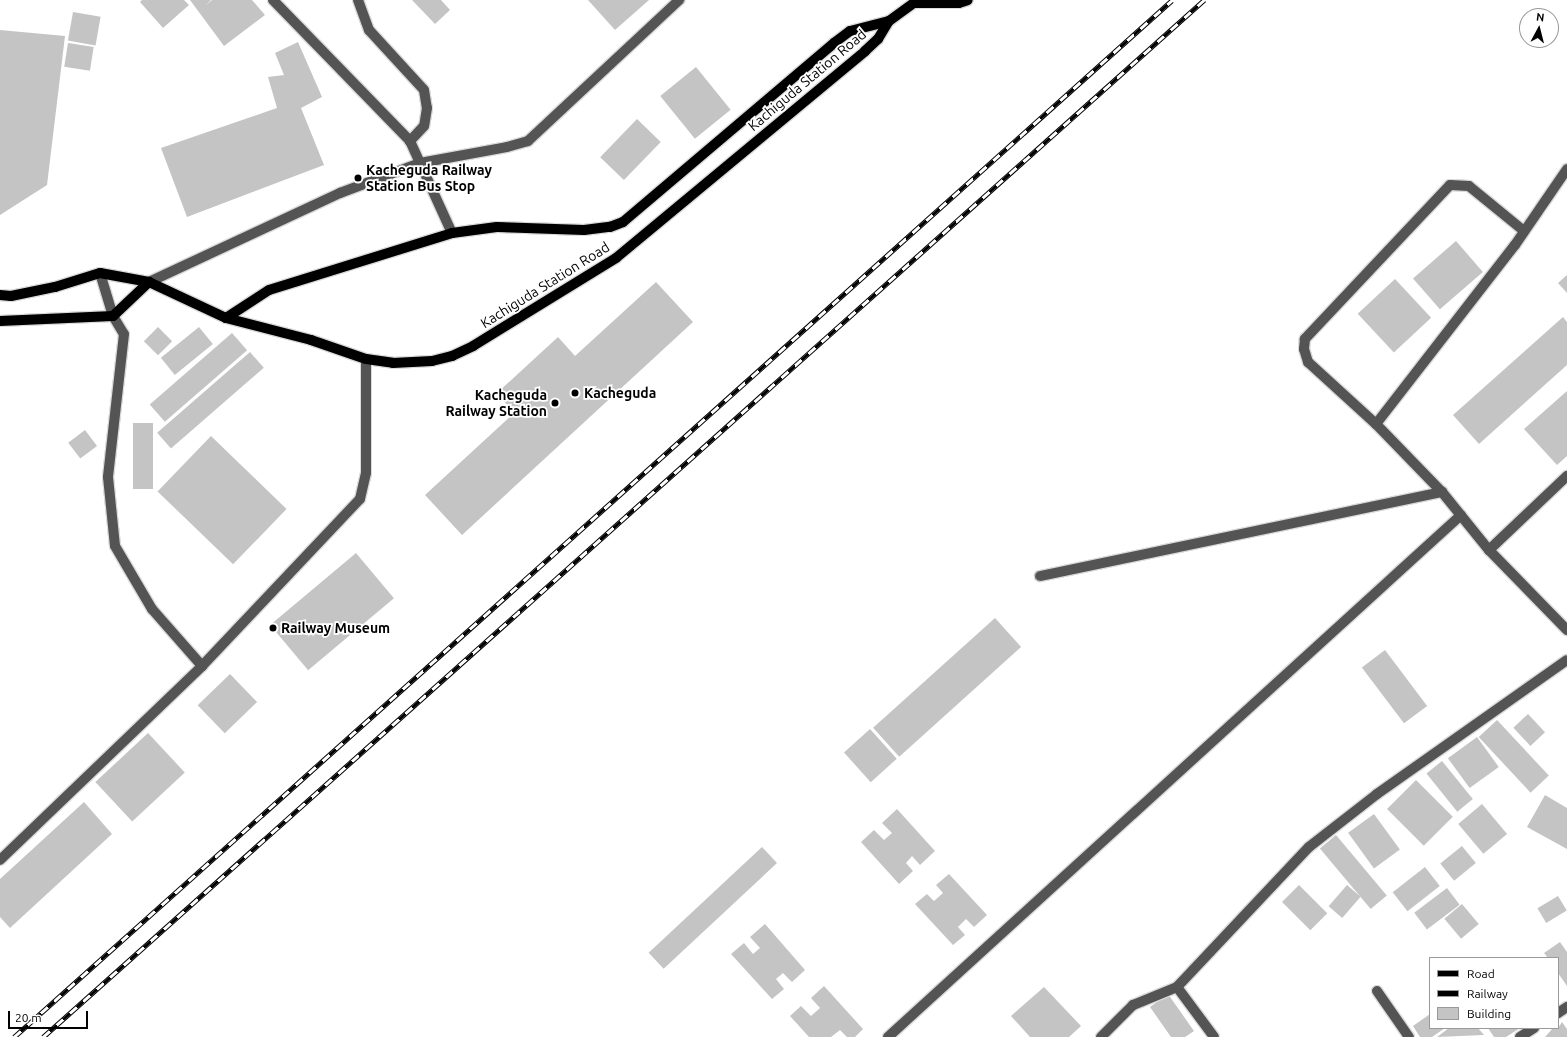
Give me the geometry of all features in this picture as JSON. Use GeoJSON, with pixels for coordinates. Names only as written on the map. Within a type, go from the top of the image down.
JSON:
{"type":"FeatureCollection","features":[{"type":"Feature","properties":{"kind":"main road"},"geometry":{"type":"LineString","coordinates":[[889,21],[914,1],[959,3],[968,0]]}},
{"type":"Feature","properties":{"kind":"main road","name":"Kachiguda Station Road"},"geometry":{"type":"LineString","coordinates":[[226,318],[269,290],[452,233],[497,227],[584,230],[610,227],[623,222],[834,43],[850,31],[870,24],[889,21]]}},
{"type":"Feature","properties":{"kind":"main road","name":"Kachiguda Station Road"},"geometry":{"type":"LineString","coordinates":[[0,295],[11,296],[55,287],[100,273],[149,282],[226,318],[311,340],[366,359],[393,362],[432,361],[452,356],[473,346],[599,270],[865,51],[878,39],[889,21]]}},
{"type":"Feature","properties":{"kind":"main road"},"geometry":{"type":"LineString","coordinates":[[0,321],[112,316],[149,282]]}},
{"type":"Feature","properties":{"kind":"street"},"geometry":{"type":"LineString","coordinates":[[274,0],[410,141],[452,233]]}},
{"type":"Feature","properties":{"kind":"street"},"geometry":{"type":"LineString","coordinates":[[358,0],[369,30],[424,90],[427,108],[424,126],[410,141]]}},
{"type":"Feature","properties":{"kind":"street"},"geometry":{"type":"LineString","coordinates":[[149,282],[340,193],[420,163],[507,147],[528,140],[679,0]]}},
{"type":"Feature","properties":{"kind":"street"},"geometry":{"type":"LineString","coordinates":[[1376,424],[1524,231],[1567,169]]}},
{"type":"Feature","properties":{"kind":"street"},"geometry":{"type":"LineString","coordinates":[[1524,231],[1469,186],[1450,185],[1305,339],[1304,349],[1308,362],[1376,424],[1442,492],[1489,550],[1567,630]]}},
{"type":"Feature","properties":{"kind":"street"},"geometry":{"type":"LineString","coordinates":[[100,273],[112,316],[124,334],[108,477],[114,546],[152,609],[202,666]]}},
{"type":"Feature","properties":{"kind":"street"},"geometry":{"type":"LineString","coordinates":[[0,860],[202,666],[360,499],[366,472],[366,359]]}},
{"type":"Feature","properties":{"kind":"street"},"geometry":{"type":"LineString","coordinates":[[1489,550],[1567,476]]}},
{"type":"Feature","properties":{"kind":"street"},"geometry":{"type":"LineString","coordinates":[[1040,576],[1442,492]]}},
{"type":"Feature","properties":{"kind":"street"},"geometry":{"type":"LineString","coordinates":[[891,1036],[1461,516]]}},
{"type":"Feature","properties":{"kind":"street"},"geometry":{"type":"LineString","coordinates":[[1101,1037],[1133,1005],[1177,987],[1308,847],[1377,794],[1567,660]]}},
{"type":"Feature","properties":{"kind":"street"},"geometry":{"type":"LineString","coordinates":[[1177,987],[1214,1037]]}},
{"type":"Feature","properties":{"kind":"street"},"geometry":{"type":"LineString","coordinates":[[1376,991],[1409,1037]]}},
{"type":"Feature","properties":{"kind":"street"},"geometry":{"type":"LineString","coordinates":[[1520,1037],[1532,1029]]}},
{"type":"Feature","properties":{"kind":"building"},"geometry":{"type":"Polygon","coordinates":[[[142,0],[184,0],[189,5],[163,28],[140,2],[142,0]]]}},
{"type":"Feature","properties":{"kind":"building"},"geometry":{"type":"Polygon","coordinates":[[[190,0],[211,0],[205,6],[212,0],[252,0],[265,15],[224,46],[190,0]]]}},
{"type":"Feature","properties":{"kind":"building"},"geometry":{"type":"Polygon","coordinates":[[[412,0],[441,0],[450,10],[435,24],[412,0]]]}},
{"type":"Feature","properties":{"kind":"building"},"geometry":{"type":"Polygon","coordinates":[[[588,0],[649,0],[615,30],[588,0]]]}},
{"type":"Feature","properties":{"kind":"building"},"geometry":{"type":"Polygon","coordinates":[[[73,12],[101,17],[96,45],[68,41],[73,12]]]}},
{"type":"Feature","properties":{"kind":"building"},"geometry":{"type":"Polygon","coordinates":[[[0,30],[65,36],[47,185],[0,215],[0,30]]]}},
{"type":"Feature","properties":{"kind":"building"},"geometry":{"type":"Polygon","coordinates":[[[298,42],[322,97],[301,108],[324,165],[187,217],[161,148],[277,108],[268,77],[284,75],[275,53],[298,42]]]}},
{"type":"Feature","properties":{"kind":"building"},"geometry":{"type":"Polygon","coordinates":[[[68,43],[94,47],[90,71],[64,67],[68,43]]]}},
{"type":"Feature","properties":{"kind":"building"},"geometry":{"type":"Polygon","coordinates":[[[696,67],[731,110],[695,139],[660,96],[696,67]]]}},
{"type":"Feature","properties":{"kind":"building"},"geometry":{"type":"Polygon","coordinates":[[[637,119],[661,142],[624,180],[600,157],[637,119]]]}},
{"type":"Feature","properties":{"kind":"building"},"geometry":{"type":"Polygon","coordinates":[[[1456,241],[1483,272],[1440,309],[1413,278],[1456,241]]]}},
{"type":"Feature","properties":{"kind":"building"},"geometry":{"type":"Polygon","coordinates":[[[1567,275],[1567,293],[1558,283],[1567,275]]]}},
{"type":"Feature","properties":{"kind":"building"},"geometry":{"type":"Polygon","coordinates":[[[1395,279],[1431,318],[1394,353],[1358,314],[1395,279]]]}},
{"type":"Feature","properties":{"kind":"building","name":"Kacheguda Railway Station"},"geometry":{"type":"Polygon","coordinates":[[[656,282],[693,322],[462,535],[425,495],[514,413],[497,393],[558,337],[575,356],[656,282]]]}},
{"type":"Feature","properties":{"kind":"building"},"geometry":{"type":"Polygon","coordinates":[[[1563,317],[1567,322],[1567,365],[1479,444],[1453,415],[1563,317]]]}},
{"type":"Feature","properties":{"kind":"building"},"geometry":{"type":"Polygon","coordinates":[[[158,327],[172,341],[158,355],[144,341],[158,327]]]}},
{"type":"Feature","properties":{"kind":"building"},"geometry":{"type":"Polygon","coordinates":[[[199,327],[213,344],[175,375],[161,358],[199,327]]]}},
{"type":"Feature","properties":{"kind":"building"},"geometry":{"type":"Polygon","coordinates":[[[232,333],[247,350],[165,422],[150,405],[232,333]]]}},
{"type":"Feature","properties":{"kind":"building"},"geometry":{"type":"Polygon","coordinates":[[[250,352],[264,368],[171,449],[157,433],[250,352]]]}},
{"type":"Feature","properties":{"kind":"building"},"geometry":{"type":"Polygon","coordinates":[[[1567,391],[1567,456],[1557,465],[1524,429],[1567,391]]]}},
{"type":"Feature","properties":{"kind":"building"},"geometry":{"type":"Polygon","coordinates":[[[133,423],[153,423],[153,489],[133,489],[133,423]]]}},
{"type":"Feature","properties":{"kind":"building"},"geometry":{"type":"Polygon","coordinates":[[[85,430],[97,446],[80,459],[68,443],[85,430]]]}},
{"type":"Feature","properties":{"kind":"building"},"geometry":{"type":"Polygon","coordinates":[[[211,436],[287,509],[233,564],[158,491],[211,436]]]}},
{"type":"Feature","properties":{"kind":"building"},"geometry":{"type":"Polygon","coordinates":[[[356,553],[394,598],[308,670],[270,625],[356,553]]]}},
{"type":"Feature","properties":{"kind":"building"},"geometry":{"type":"Polygon","coordinates":[[[995,618],[1021,647],[899,757],[873,728],[995,618]]]}},
{"type":"Feature","properties":{"kind":"building"},"geometry":{"type":"Polygon","coordinates":[[[1385,650],[1427,706],[1404,723],[1362,667],[1385,650]]]}},
{"type":"Feature","properties":{"kind":"building"},"geometry":{"type":"Polygon","coordinates":[[[230,674],[257,702],[225,733],[198,705],[230,674]]]}},
{"type":"Feature","properties":{"kind":"building"},"geometry":{"type":"Polygon","coordinates":[[[1528,714],[1545,732],[1530,746],[1513,728],[1528,714]]]}},
{"type":"Feature","properties":{"kind":"building"},"geometry":{"type":"Polygon","coordinates":[[[1497,720],[1549,776],[1531,793],[1479,737],[1497,720]]]}},
{"type":"Feature","properties":{"kind":"building"},"geometry":{"type":"Polygon","coordinates":[[[870,729],[897,759],[871,782],[844,752],[870,729]]]}},
{"type":"Feature","properties":{"kind":"building"},"geometry":{"type":"Polygon","coordinates":[[[148,733],[185,772],[132,822],[95,782],[148,733]]]}},
{"type":"Feature","properties":{"kind":"building"},"geometry":{"type":"Polygon","coordinates":[[[1477,737],[1499,767],[1470,788],[1448,758],[1477,737]]]}},
{"type":"Feature","properties":{"kind":"building"},"geometry":{"type":"Polygon","coordinates":[[[1442,761],[1473,799],[1457,812],[1426,774],[1442,761]]]}},
{"type":"Feature","properties":{"kind":"building"},"geometry":{"type":"Polygon","coordinates":[[[1416,780],[1453,817],[1424,846],[1387,809],[1416,780]]]}},
{"type":"Feature","properties":{"kind":"building"},"geometry":{"type":"Polygon","coordinates":[[[1545,795],[1567,808],[1567,849],[1527,827],[1545,795]]]}},
{"type":"Feature","properties":{"kind":"building"},"geometry":{"type":"Polygon","coordinates":[[[84,802],[112,834],[10,928],[0,917],[0,879],[84,802]]]}},
{"type":"Feature","properties":{"kind":"building"},"geometry":{"type":"Polygon","coordinates":[[[1482,804],[1507,834],[1483,854],[1458,824],[1482,804]]]}},
{"type":"Feature","properties":{"kind":"building"},"geometry":{"type":"Polygon","coordinates":[[[897,809],[935,851],[920,865],[912,856],[906,863],[913,871],[899,884],[861,842],[874,830],[884,840],[892,833],[882,823],[897,809]]]}},
{"type":"Feature","properties":{"kind":"building"},"geometry":{"type":"Polygon","coordinates":[[[1374,814],[1400,850],[1374,868],[1348,833],[1374,814]]]}},
{"type":"Feature","properties":{"kind":"building"},"geometry":{"type":"Polygon","coordinates":[[[1336,835],[1387,896],[1371,909],[1320,848],[1336,835]]]}},
{"type":"Feature","properties":{"kind":"building"},"geometry":{"type":"Polygon","coordinates":[[[1462,846],[1476,863],[1454,881],[1440,864],[1462,846]]]}},
{"type":"Feature","properties":{"kind":"building"},"geometry":{"type":"Polygon","coordinates":[[[762,847],[777,863],[664,969],[649,953],[762,847]]]}},
{"type":"Feature","properties":{"kind":"building"},"geometry":{"type":"Polygon","coordinates":[[[1425,867],[1440,886],[1407,911],[1393,892],[1425,867]]]}},
{"type":"Feature","properties":{"kind":"building"},"geometry":{"type":"Polygon","coordinates":[[[949,874],[987,915],[974,927],[966,919],[958,927],[965,935],[953,945],[915,904],[927,894],[934,901],[943,893],[936,885],[949,874]]]}},
{"type":"Feature","properties":{"kind":"building"},"geometry":{"type":"Polygon","coordinates":[[[1299,885],[1327,913],[1310,930],[1282,902],[1299,885]]]}},
{"type":"Feature","properties":{"kind":"building"},"geometry":{"type":"Polygon","coordinates":[[[1347,885],[1361,897],[1342,918],[1329,906],[1347,885]]]}},
{"type":"Feature","properties":{"kind":"building"},"geometry":{"type":"Polygon","coordinates":[[[1447,888],[1460,905],[1427,929],[1414,913],[1447,888]]]}},
{"type":"Feature","properties":{"kind":"building"},"geometry":{"type":"Polygon","coordinates":[[[1558,896],[1567,911],[1546,923],[1537,908],[1558,896]]]}},
{"type":"Feature","properties":{"kind":"building"},"geometry":{"type":"Polygon","coordinates":[[[1462,904],[1479,924],[1461,939],[1444,919],[1462,904]]]}},
{"type":"Feature","properties":{"kind":"building"},"geometry":{"type":"Polygon","coordinates":[[[765,924],[805,970],[792,982],[783,973],[776,979],[784,989],[772,999],[731,954],[744,943],[753,954],[760,948],[750,937],[765,924]]]}},
{"type":"Feature","properties":{"kind":"building"},"geometry":{"type":"Polygon","coordinates":[[[1560,942],[1567,952],[1567,986],[1559,974],[1559,957],[1547,957],[1544,953],[1560,942]]]}},
{"type":"Feature","properties":{"kind":"building"},"geometry":{"type":"Polygon","coordinates":[[[824,986],[863,1029],[855,1037],[847,1037],[840,1030],[831,1037],[809,1037],[790,1016],[801,1006],[811,1016],[820,1008],[811,998],[824,986]]]}},
{"type":"Feature","properties":{"kind":"building"},"geometry":{"type":"Polygon","coordinates":[[[1044,987],[1081,1026],[1069,1037],[1030,1037],[1011,1016],[1044,987]]]}},
{"type":"Feature","properties":{"kind":"building"},"geometry":{"type":"Polygon","coordinates":[[[1168,994],[1194,1031],[1185,1037],[1171,1037],[1150,1007],[1168,994]]]}},
{"type":"Feature","properties":{"kind":"building"},"geometry":{"type":"Polygon","coordinates":[[[1429,1015],[1429,1029],[1444,1029],[1432,1037],[1420,1037],[1413,1026],[1429,1015]]]}},
{"type":"Feature","properties":{"kind":"building"},"geometry":{"type":"Polygon","coordinates":[[[1562,1022],[1567,1029],[1567,1037],[1545,1037],[1552,1029],[1559,1029],[1562,1022]]]}},
{"type":"Feature","properties":{"kind":"building"},"geometry":{"type":"Polygon","coordinates":[[[1448,1029],[1479,1029],[1484,1035],[1437,1037],[1448,1029]]]}},
{"type":"Feature","properties":{"kind":"building"},"geometry":{"type":"Polygon","coordinates":[[[1489,1029],[1518,1029],[1506,1037],[1494,1037],[1489,1029]]]}},
{"type":"Feature","properties":{"kind":"railway"},"geometry":{"type":"LineString","coordinates":[[14,1037],[1172,0]]}},
{"type":"Feature","properties":{"kind":"railway"},"geometry":{"type":"LineString","coordinates":[[43,1037],[1204,0]]}},
{"type":"Feature","properties":{"kind":"place","name":"Kacheguda Railway Station Bus Stop"},"geometry":{"type":"Point","coordinates":[358,178]}},
{"type":"Feature","properties":{"kind":"place","name":"Kacheguda"},"geometry":{"type":"Point","coordinates":[575,393]}},
{"type":"Feature","properties":{"kind":"place","name":"Kacheguda Railway Station"},"geometry":{"type":"Point","coordinates":[555,403]}},
{"type":"Feature","properties":{"kind":"place","name":"Railway Museum"},"geometry":{"type":"Point","coordinates":[273,628]}}]}
